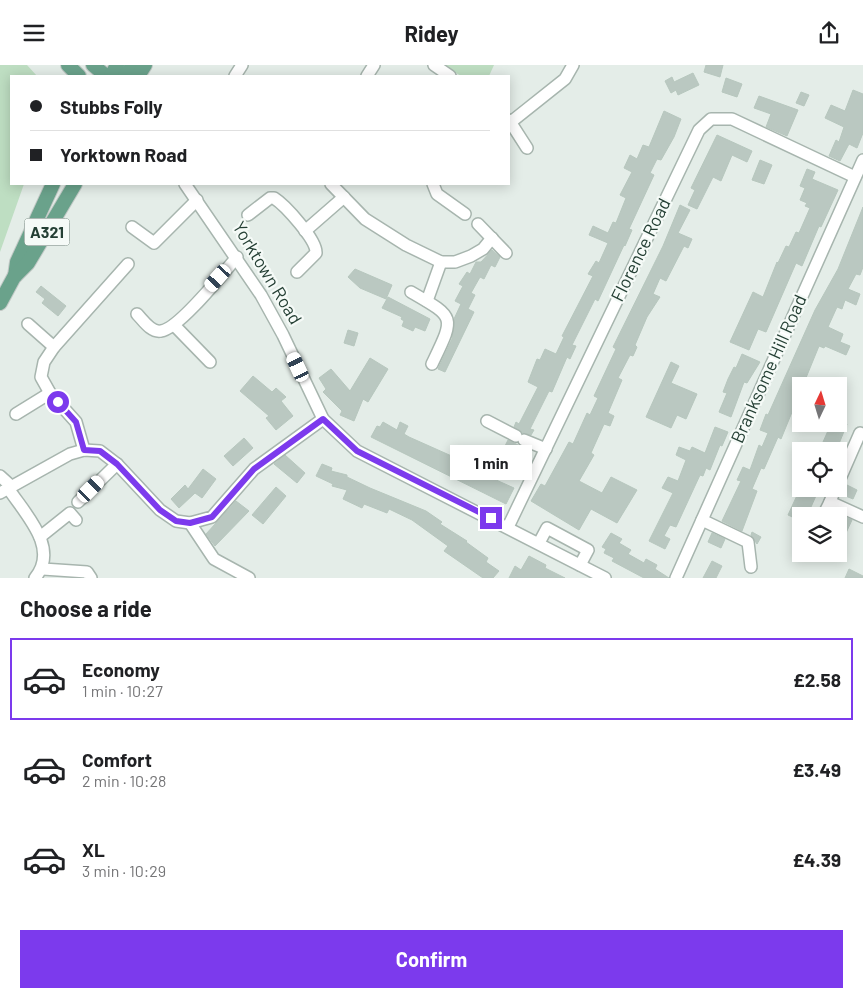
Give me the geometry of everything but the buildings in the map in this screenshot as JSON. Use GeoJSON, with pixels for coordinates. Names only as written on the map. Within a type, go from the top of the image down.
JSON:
{"type":"FeatureCollection","features":[{"type":"Feature","properties":{"kind":"main road"},"geometry":{"type":"LineString","coordinates":[[93,65],[105,75]]}},
{"type":"Feature","properties":{"kind":"main road","name":"A321"},"geometry":{"type":"LineString","coordinates":[[14,277],[17,262],[53,185]]}},
{"type":"Feature","properties":{"kind":"main road","name":"A321"},"geometry":{"type":"LineString","coordinates":[[0,303],[14,277],[28,263],[74,185]]}},
{"type":"Feature","properties":{"kind":"street"},"geometry":{"type":"LineString","coordinates":[[434,65],[449,75]]}},
{"type":"Feature","properties":{"kind":"street"},"geometry":{"type":"LineString","coordinates":[[527,148],[510,121],[566,79],[573,65]]}},
{"type":"Feature","properties":{"kind":"street","name":"Florence Road"},"geometry":{"type":"LineString","coordinates":[[508,527],[699,130],[711,119],[732,119],[855,177]]}},
{"type":"Feature","properties":{"kind":"street","name":"Branksome Hill Road"},"geometry":{"type":"LineString","coordinates":[[676,578],[863,160]]}},
{"type":"Feature","properties":{"kind":"street","name":"Yorktown Road"},"geometry":{"type":"LineString","coordinates":[[186,185],[237,257],[283,335],[323,419],[357,451],[604,578]]}},
{"type":"Feature","properties":{"kind":"street"},"geometry":{"type":"LineString","coordinates":[[332,185],[365,219],[406,245],[441,262],[455,262],[471,256],[483,249],[492,238]]}},
{"type":"Feature","properties":{"kind":"street"},"geometry":{"type":"LineString","coordinates":[[433,185],[437,194],[465,214]]}},
{"type":"Feature","properties":{"kind":"street"},"geometry":{"type":"LineString","coordinates":[[305,231],[344,197]]}},
{"type":"Feature","properties":{"kind":"street"},"geometry":{"type":"LineString","coordinates":[[248,215],[270,198],[278,201],[305,231],[314,242],[316,253],[297,272]]}},
{"type":"Feature","properties":{"kind":"street"},"geometry":{"type":"LineString","coordinates":[[132,227],[154,243],[197,200]]}},
{"type":"Feature","properties":{"kind":"street"},"geometry":{"type":"LineString","coordinates":[[478,224],[506,253]]}},
{"type":"Feature","properties":{"kind":"street"},"geometry":{"type":"LineString","coordinates":[[136,314],[152,330],[160,332],[174,325],[237,257]]}},
{"type":"Feature","properties":{"kind":"street"},"geometry":{"type":"LineString","coordinates":[[427,301],[441,262]]}},
{"type":"Feature","properties":{"kind":"street"},"geometry":{"type":"LineString","coordinates":[[84,450],[76,422],[50,393],[41,377],[44,362],[54,347],[128,264]]}},
{"type":"Feature","properties":{"kind":"street"},"geometry":{"type":"LineString","coordinates":[[411,292],[443,311],[448,326],[432,364]]}},
{"type":"Feature","properties":{"kind":"street"},"geometry":{"type":"LineString","coordinates":[[28,324],[54,347]]}},
{"type":"Feature","properties":{"kind":"street"},"geometry":{"type":"LineString","coordinates":[[174,325],[210,363]]}},
{"type":"Feature","properties":{"kind":"street"},"geometry":{"type":"LineString","coordinates":[[16,414],[50,393]]}},
{"type":"Feature","properties":{"kind":"street"},"geometry":{"type":"LineString","coordinates":[[6,489],[44,470],[70,454],[84,450],[100,451],[117,464],[160,510],[176,521],[190,523],[212,517],[254,469],[323,419]]}},
{"type":"Feature","properties":{"kind":"street"},"geometry":{"type":"LineString","coordinates":[[487,421],[546,449]]}},
{"type":"Feature","properties":{"kind":"street"},"geometry":{"type":"LineString","coordinates":[[847,463],[860,433]]}},
{"type":"Feature","properties":{"kind":"street"},"geometry":{"type":"LineString","coordinates":[[78,502],[117,464]]}},
{"type":"Feature","properties":{"kind":"street"},"geometry":{"type":"LineString","coordinates":[[0,476],[6,489],[40,537],[45,554],[39,573],[86,572],[91,578]]}},
{"type":"Feature","properties":{"kind":"street"},"geometry":{"type":"LineString","coordinates":[[828,507],[832,497]]}},
{"type":"Feature","properties":{"kind":"street"},"geometry":{"type":"LineString","coordinates":[[830,502],[863,517]]}},
{"type":"Feature","properties":{"kind":"street"},"geometry":{"type":"LineString","coordinates":[[40,537],[70,513],[76,520]]}},
{"type":"Feature","properties":{"kind":"street"},"geometry":{"type":"LineString","coordinates":[[702,520],[748,542],[751,567]]}},
{"type":"Feature","properties":{"kind":"street"},"geometry":{"type":"LineString","coordinates":[[190,523],[214,559],[249,578]]}},
{"type":"Feature","properties":{"kind":"street"},"geometry":{"type":"LineString","coordinates":[[539,543],[547,528],[588,550],[580,565]]}},
{"type":"Feature","properties":{"kind":"green space"},"geometry":{"type":"Polygon","coordinates":[[[0,65],[27,65],[36,75],[10,75],[10,185],[24,185],[0,252],[0,65]]]}},
{"type":"Feature","properties":{"kind":"green space"},"geometry":{"type":"Polygon","coordinates":[[[443,65],[494,65],[489,75],[459,75],[443,65]]]}},
{"type":"Feature","properties":{"kind":"route"},"geometry":{"type":"LineString","coordinates":[[58,402],[76,422],[84,450],[100,451],[117,464],[160,510],[176,521],[190,523],[212,517],[254,469],[323,419],[334,432],[357,451],[491,518]]}}]}
